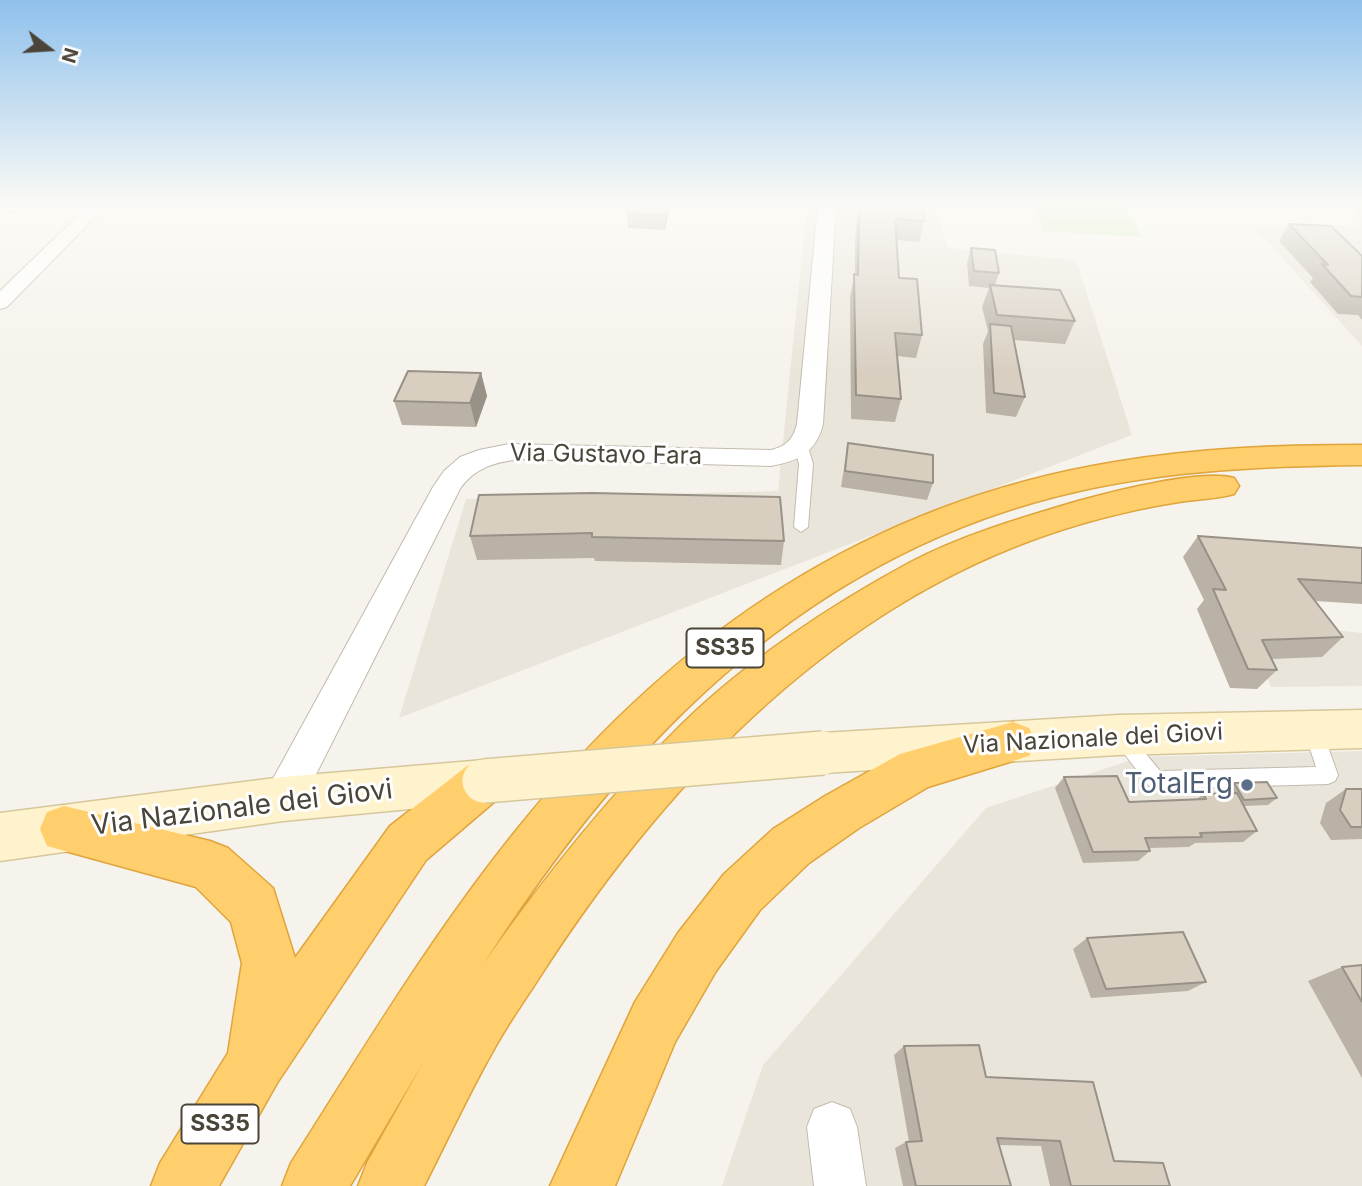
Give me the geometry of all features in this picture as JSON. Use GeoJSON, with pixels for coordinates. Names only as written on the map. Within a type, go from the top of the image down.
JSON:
{"type":"FeatureCollection","features":[{"type":"Feature","properties":{"kind":"highway","name":"SS35"},"geometry":{"type":"LineString","coordinates":[[314,1186],[431,995],[512,879],[577,793],[693,676],[744,632],[796,596],[862,559],[1001,501],[1077,480],[1157,467],[1247,458],[1362,455]]}},
{"type":"Feature","properties":{"kind":"highway","name":"SS35"},"geometry":{"type":"LineString","coordinates":[[390,1186],[473,1029],[546,920],[605,843],[698,738],[768,676],[848,619],[924,572],[1014,533],[1096,508],[1178,491],[1268,480],[1362,479]]}},
{"type":"Feature","properties":{"kind":"highway"},"geometry":{"type":"LineString","coordinates":[[582,1186],[655,1022],[697,952],[742,892],[791,846],[842,812],[916,769],[1013,742]]}},
{"type":"Feature","properties":{"kind":"highway","name":"SS35"},"geometry":{"type":"LineString","coordinates":[[183,1186],[256,1062],[408,843],[484,781]]}},
{"type":"Feature","properties":{"kind":"highway","name":"SS35"},"geometry":{"type":"LineString","coordinates":[[64,829],[210,866],[254,906],[269,963],[256,1062]]}},
{"type":"Feature","properties":{"kind":"main road","name":"Via Nazionale dei Giovi"},"geometry":{"type":"LineString","coordinates":[[0,837],[283,799],[823,753],[1118,735],[1362,729]]}},
{"type":"Feature","properties":{"kind":"street"},"geometry":{"type":"LineString","coordinates":[[0,303],[42,261]]}},
{"type":"Feature","properties":{"kind":"street"},"geometry":{"type":"LineString","coordinates":[[801,447],[810,424],[823,261]]}},
{"type":"Feature","properties":{"kind":"street","name":"Via Gustavo Fara"},"geometry":{"type":"LineString","coordinates":[[283,799],[447,487],[455,473],[470,461],[493,453],[521,452],[771,458],[790,454],[801,447]]}},
{"type":"Feature","properties":{"kind":"street"},"geometry":{"type":"LineString","coordinates":[[832,1127],[840,1186]]}},
{"type":"Feature","properties":{"kind":"lane"},"geometry":{"type":"LineString","coordinates":[[801,447],[806,464],[801,527]]}},
{"type":"Feature","properties":{"kind":"shaded area"},"geometry":{"type":"Polygon","coordinates":[[[801,261],[1076,261],[1132,435],[399,718],[466,499],[778,491],[801,261]]]}},
{"type":"Feature","properties":{"kind":"shaded area"},"geometry":{"type":"Polygon","coordinates":[[[1285,261],[1362,261],[1362,346],[1285,261]]]}},
{"type":"Feature","properties":{"kind":"shaded area"},"geometry":{"type":"Polygon","coordinates":[[[1244,621],[1362,633],[1362,686],[1271,687],[1244,621]]]}},
{"type":"Feature","properties":{"kind":"shaded area"},"geometry":{"type":"Polygon","coordinates":[[[1362,751],[1362,1186],[722,1186],[763,1065],[986,808],[1140,757],[1362,751]]]}},
{"type":"Feature","properties":{"kind":"building"},"geometry":{"type":"Polygon","coordinates":[[[858,261],[898,261],[899,278],[917,279],[922,335],[895,333],[901,399],[856,395],[854,274],[858,275],[858,261]]]}},
{"type":"Feature","properties":{"kind":"building"},"geometry":{"type":"Polygon","coordinates":[[[973,261],[997,261],[999,273],[974,271],[973,261]]]}},
{"type":"Feature","properties":{"kind":"building"},"geometry":{"type":"Polygon","coordinates":[[[1325,261],[1362,261],[1362,297],[1351,296],[1322,264],[1328,265],[1325,261]]]}},
{"type":"Feature","properties":{"kind":"building"},"geometry":{"type":"Polygon","coordinates":[[[990,285],[1060,290],[1075,321],[997,315],[990,285]]]}},
{"type":"Feature","properties":{"kind":"building"},"geometry":{"type":"Polygon","coordinates":[[[990,324],[1011,326],[1025,397],[994,393],[990,324]]]}},
{"type":"Feature","properties":{"kind":"building"},"geometry":{"type":"Polygon","coordinates":[[[408,371],[481,373],[470,403],[394,401],[408,371]]]}},
{"type":"Feature","properties":{"kind":"building"},"geometry":{"type":"Polygon","coordinates":[[[848,443],[933,455],[933,483],[845,471],[848,443]]]}},
{"type":"Feature","properties":{"kind":"building"},"geometry":{"type":"Polygon","coordinates":[[[592,493],[780,497],[784,541],[592,537],[592,533],[470,536],[479,495],[592,493]]]}},
{"type":"Feature","properties":{"kind":"building"},"geometry":{"type":"Polygon","coordinates":[[[1198,536],[1362,548],[1362,583],[1298,579],[1343,637],[1262,640],[1277,670],[1248,669],[1213,589],[1226,590],[1198,536]]]}},
{"type":"Feature","properties":{"kind":"building"},"geometry":{"type":"Polygon","coordinates":[[[1117,776],[1129,802],[1206,799],[1203,794],[1237,793],[1257,831],[1200,833],[1202,837],[1145,838],[1150,851],[1093,852],[1064,777],[1117,776]]]}},
{"type":"Feature","properties":{"kind":"building"},"geometry":{"type":"Polygon","coordinates":[[[1267,782],[1277,798],[1244,800],[1234,783],[1267,782]]]}},
{"type":"Feature","properties":{"kind":"building"},"geometry":{"type":"Polygon","coordinates":[[[1346,789],[1362,789],[1362,827],[1351,827],[1340,810],[1346,789]]]}},
{"type":"Feature","properties":{"kind":"building"},"geometry":{"type":"Polygon","coordinates":[[[1183,932],[1206,982],[1106,989],[1087,938],[1183,932]]]}},
{"type":"Feature","properties":{"kind":"building"},"geometry":{"type":"Polygon","coordinates":[[[1362,965],[1362,1002],[1342,967],[1362,965]]]}},
{"type":"Feature","properties":{"kind":"building"},"geometry":{"type":"Polygon","coordinates":[[[979,1045],[986,1077],[1093,1082],[1114,1161],[1163,1163],[1170,1186],[1071,1186],[1060,1141],[997,1138],[1011,1186],[916,1186],[906,1142],[922,1141],[904,1046],[979,1045]]]}},
{"type":"Feature","properties":{"kind":"place","name":"TotalErg"},"geometry":{"type":"Point","coordinates":[1247,785]}}]}
